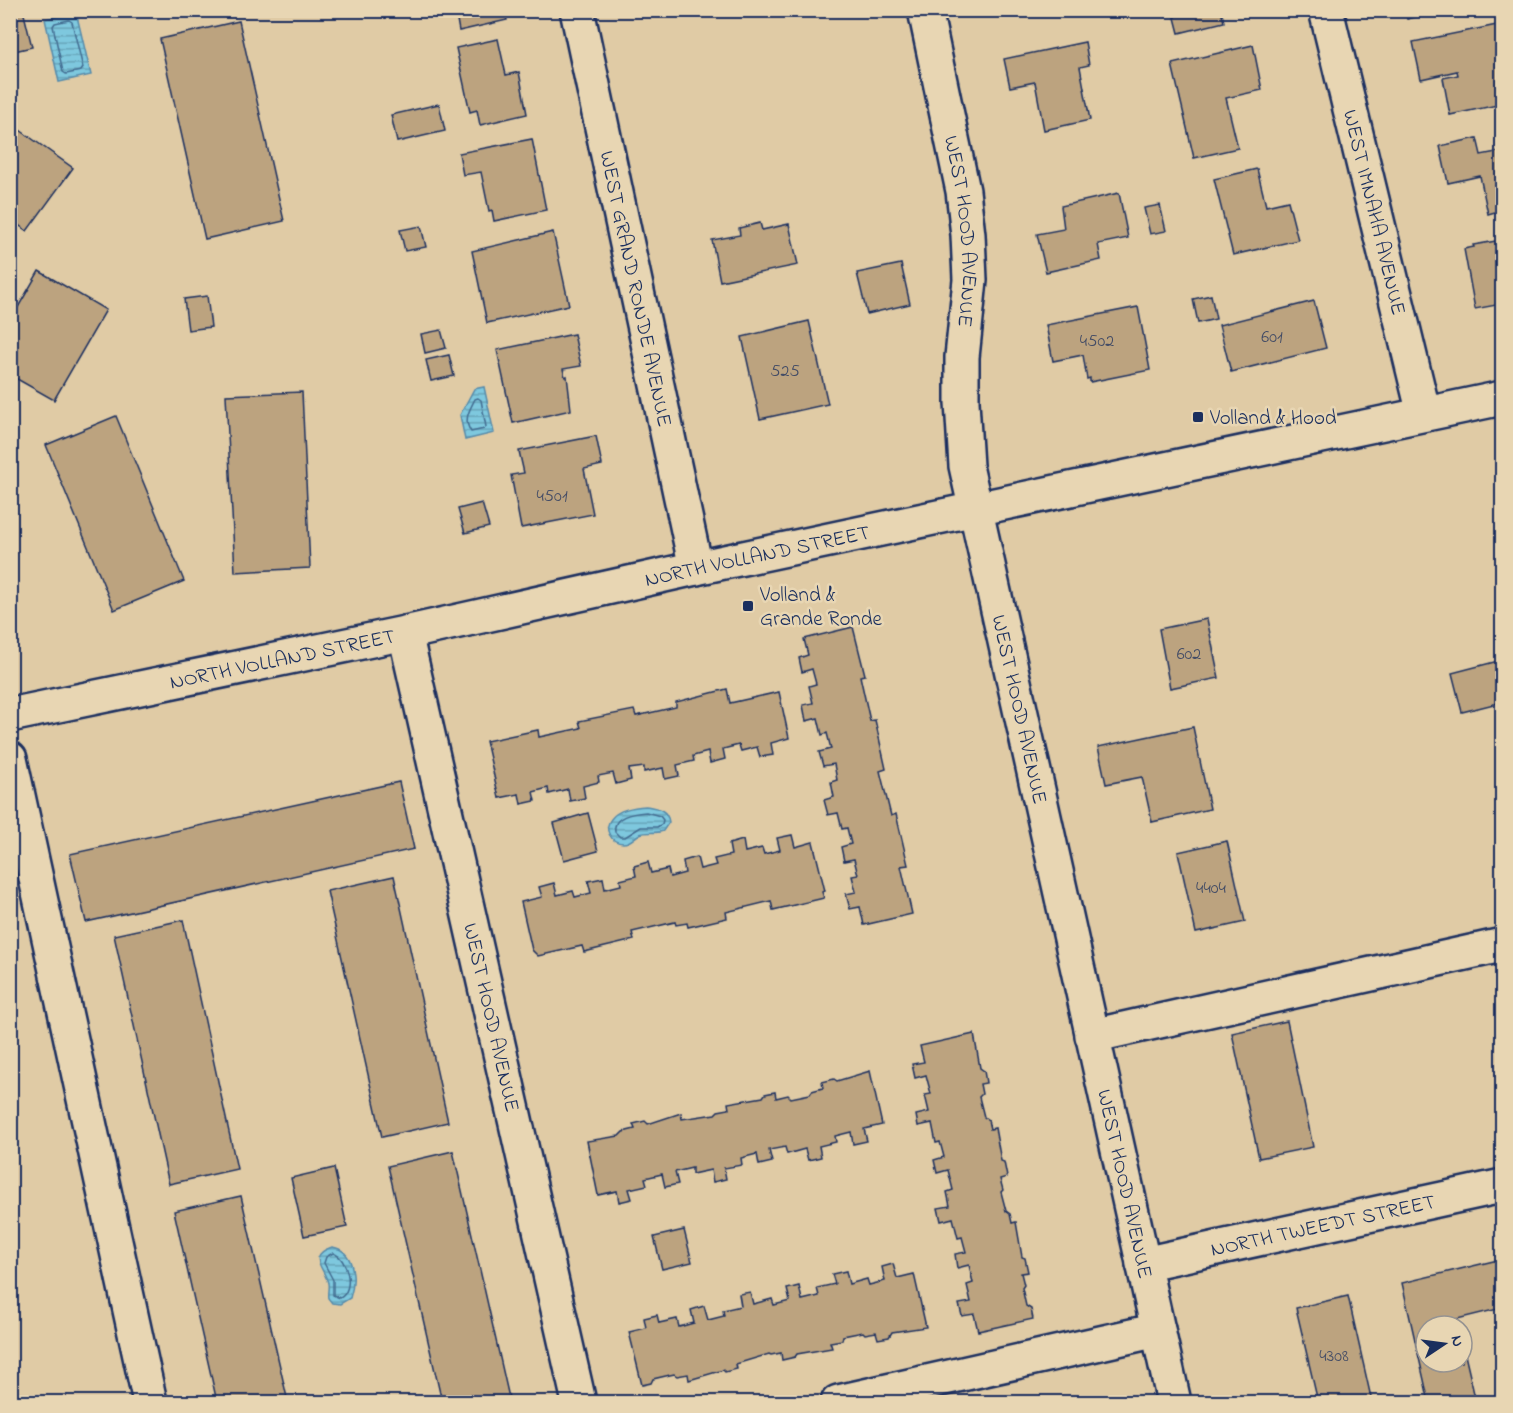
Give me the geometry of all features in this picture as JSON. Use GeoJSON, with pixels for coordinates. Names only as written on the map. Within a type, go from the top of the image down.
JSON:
{"type":"FeatureCollection","features":[{"type":"Feature","properties":{"kind":"street","name":"WEST GRAND RONDE AVENUE"},"geometry":{"type":"LineString","coordinates":[[577,10],[696,568]]}},
{"type":"Feature","properties":{"kind":"street","name":"WEST HOOD AVENUE"},"geometry":{"type":"LineString","coordinates":[[925,10],[963,191],[969,235],[970,280],[963,357],[962,402],[966,466],[1174,1402]]}},
{"type":"Feature","properties":{"kind":"street","name":"WEST IMNAHA AVENUE"},"geometry":{"type":"LineString","coordinates":[[1326,10],[1424,414]]}},
{"type":"Feature","properties":{"kind":"street","name":"NORTH VOLLAND STREET"},"geometry":{"type":"LineString","coordinates":[[10,715],[405,633],[696,568],[1503,398]]}},
{"type":"Feature","properties":{"kind":"street","name":"WEST HOOD AVENUE"},"geometry":{"type":"LineString","coordinates":[[405,633],[579,1402]]}},
{"type":"Feature","properties":{"kind":"street"},"geometry":{"type":"LineString","coordinates":[[10,759],[150,1402]]}},
{"type":"Feature","properties":{"kind":"street"},"geometry":{"type":"LineString","coordinates":[[1092,1036],[1503,945]]}},
{"type":"Feature","properties":{"kind":"street","name":"NORTH TWEEDT STREET"},"geometry":{"type":"LineString","coordinates":[[1143,1264],[1503,1186]]}},
{"type":"Feature","properties":{"kind":"street"},"geometry":{"type":"LineString","coordinates":[[838,1402],[1158,1330]]}},
{"type":"Feature","properties":{"kind":"water"},"geometry":{"type":"Polygon","coordinates":[[[76,12],[91,75],[59,82],[45,19],[76,12]]]}},
{"type":"Feature","properties":{"kind":"water"},"geometry":{"type":"Polygon","coordinates":[[[484,387],[494,433],[465,440],[460,415],[474,389],[484,387]]]}},
{"type":"Feature","properties":{"kind":"water"},"geometry":{"type":"Polygon","coordinates":[[[646,806],[666,814],[669,822],[663,831],[643,833],[626,843],[615,841],[608,831],[611,819],[627,809],[646,806]]]}},
{"type":"Feature","properties":{"kind":"water"},"geometry":{"type":"Polygon","coordinates":[[[332,1247],[340,1249],[345,1254],[352,1267],[353,1283],[350,1298],[340,1304],[332,1303],[328,1298],[328,1283],[318,1258],[324,1250],[332,1247]]]}},
{"type":"Feature","properties":{"kind":"building"},"geometry":{"type":"Polygon","coordinates":[[[10,10],[23,10],[32,47],[10,52],[10,10]]]}},
{"type":"Feature","properties":{"kind":"building"},"geometry":{"type":"Polygon","coordinates":[[[448,10],[504,10],[507,20],[459,31],[456,14],[449,16],[448,10]]]}},
{"type":"Feature","properties":{"kind":"building"},"geometry":{"type":"Polygon","coordinates":[[[1173,10],[1221,10],[1224,22],[1179,33],[1173,10]]]}},
{"type":"Feature","properties":{"kind":"building"},"geometry":{"type":"Polygon","coordinates":[[[1405,10],[1445,10],[1407,19],[1405,10]]]}},
{"type":"Feature","properties":{"kind":"building"},"geometry":{"type":"Polygon","coordinates":[[[239,21],[284,221],[205,239],[160,39],[239,21]]]}},
{"type":"Feature","properties":{"kind":"building"},"geometry":{"type":"Polygon","coordinates":[[[1502,24],[1502,104],[1450,115],[1443,78],[1458,75],[1457,71],[1421,79],[1413,42],[1502,24]]]}},
{"type":"Feature","properties":{"kind":"building"},"geometry":{"type":"Polygon","coordinates":[[[498,39],[506,75],[519,72],[527,114],[480,125],[477,110],[470,112],[456,48],[498,39]]]}},
{"type":"Feature","properties":{"kind":"building"},"geometry":{"type":"Polygon","coordinates":[[[1085,42],[1089,65],[1080,67],[1090,120],[1044,130],[1035,82],[1010,87],[1004,59],[1085,42]]]}},
{"type":"Feature","properties":{"kind":"building"},"geometry":{"type":"Polygon","coordinates":[[[1253,45],[1262,90],[1226,98],[1238,148],[1194,158],[1172,64],[1253,45]]]}},
{"type":"Feature","properties":{"kind":"building"},"geometry":{"type":"Polygon","coordinates":[[[439,104],[445,131],[397,142],[391,115],[439,104]]]}},
{"type":"Feature","properties":{"kind":"building"},"geometry":{"type":"Polygon","coordinates":[[[10,123],[73,168],[27,231],[10,219],[10,123]]]}},
{"type":"Feature","properties":{"kind":"building"},"geometry":{"type":"Polygon","coordinates":[[[1477,138],[1481,155],[1502,151],[1502,210],[1488,214],[1480,176],[1448,183],[1440,146],[1477,138]]]}},
{"type":"Feature","properties":{"kind":"building"},"geometry":{"type":"Polygon","coordinates":[[[532,139],[546,210],[494,221],[492,210],[489,211],[481,172],[463,175],[459,153],[532,139]]]}},
{"type":"Feature","properties":{"kind":"building"},"geometry":{"type":"Polygon","coordinates":[[[1257,169],[1266,206],[1288,201],[1298,240],[1233,255],[1214,179],[1257,169]]]}},
{"type":"Feature","properties":{"kind":"building"},"geometry":{"type":"Polygon","coordinates":[[[1119,193],[1128,238],[1098,244],[1101,260],[1046,272],[1037,234],[1064,229],[1061,206],[1119,193]]]}},
{"type":"Feature","properties":{"kind":"building"},"geometry":{"type":"Polygon","coordinates":[[[1160,205],[1166,231],[1150,234],[1144,208],[1160,205]]]}},
{"type":"Feature","properties":{"kind":"building"},"geometry":{"type":"Polygon","coordinates":[[[760,223],[762,230],[789,224],[798,265],[720,281],[712,240],[740,235],[739,228],[760,223]]]}},
{"type":"Feature","properties":{"kind":"building"},"geometry":{"type":"Polygon","coordinates":[[[421,226],[426,247],[405,251],[400,230],[421,226]]]}},
{"type":"Feature","properties":{"kind":"building"},"geometry":{"type":"Polygon","coordinates":[[[553,232],[569,305],[487,323],[472,251],[553,232]]]}},
{"type":"Feature","properties":{"kind":"building"},"geometry":{"type":"Polygon","coordinates":[[[1502,240],[1502,304],[1475,309],[1464,249],[1474,247],[1473,245],[1502,240]]]}},
{"type":"Feature","properties":{"kind":"building"},"geometry":{"type":"Polygon","coordinates":[[[901,264],[910,304],[867,314],[857,273],[901,264]]]}},
{"type":"Feature","properties":{"kind":"building"},"geometry":{"type":"Polygon","coordinates":[[[39,271],[106,310],[54,400],[10,375],[10,321],[39,271]]]}},
{"type":"Feature","properties":{"kind":"building"},"geometry":{"type":"Polygon","coordinates":[[[1211,295],[1216,319],[1198,323],[1193,299],[1211,295]]]}},
{"type":"Feature","properties":{"kind":"building"},"geometry":{"type":"Polygon","coordinates":[[[207,296],[211,327],[188,330],[184,299],[207,296]]]}},
{"type":"Feature","properties":{"kind":"building"},"geometry":{"type":"Polygon","coordinates":[[[1314,301],[1326,348],[1231,372],[1219,325],[1314,301]]]}},
{"type":"Feature","properties":{"kind":"building"},"geometry":{"type":"Polygon","coordinates":[[[1138,307],[1150,370],[1090,382],[1090,378],[1087,379],[1083,355],[1053,361],[1046,325],[1138,307]]]}},
{"type":"Feature","properties":{"kind":"building"},"geometry":{"type":"Polygon","coordinates":[[[809,321],[828,404],[760,419],[742,337],[809,321]]]}},
{"type":"Feature","properties":{"kind":"building"},"geometry":{"type":"Polygon","coordinates":[[[441,330],[446,348],[425,353],[421,334],[441,330]]]}},
{"type":"Feature","properties":{"kind":"building"},"geometry":{"type":"Polygon","coordinates":[[[574,334],[581,366],[563,369],[565,377],[567,376],[571,410],[513,423],[497,350],[574,334]]]}},
{"type":"Feature","properties":{"kind":"building"},"geometry":{"type":"Polygon","coordinates":[[[449,355],[454,376],[431,381],[426,360],[449,355]]]}},
{"type":"Feature","properties":{"kind":"building"},"geometry":{"type":"Polygon","coordinates":[[[302,392],[310,568],[235,572],[226,395],[302,392]]]}},
{"type":"Feature","properties":{"kind":"building"},"geometry":{"type":"Polygon","coordinates":[[[116,416],[184,581],[114,610],[46,445],[116,416]]]}},
{"type":"Feature","properties":{"kind":"building"},"geometry":{"type":"Polygon","coordinates":[[[596,436],[602,465],[584,469],[593,514],[521,528],[511,475],[524,473],[519,451],[596,436]]]}},
{"type":"Feature","properties":{"kind":"building"},"geometry":{"type":"Polygon","coordinates":[[[482,503],[489,527],[465,533],[458,509],[482,503]]]}},
{"type":"Feature","properties":{"kind":"building"},"geometry":{"type":"Polygon","coordinates":[[[1207,619],[1219,678],[1170,688],[1159,629],[1207,619]]]}},
{"type":"Feature","properties":{"kind":"building"},"geometry":{"type":"Polygon","coordinates":[[[853,627],[865,675],[860,676],[870,721],[875,720],[886,769],[880,771],[891,816],[896,814],[908,865],[901,866],[912,914],[864,925],[860,907],[850,909],[846,894],[856,892],[852,876],[858,875],[854,859],[844,861],[841,847],[851,844],[847,828],[842,829],[838,813],[828,815],[824,800],[834,797],[831,782],[837,780],[834,764],[823,766],[819,752],[831,749],[827,733],[822,735],[818,718],[806,721],[803,705],[813,703],[809,686],[816,684],[812,669],[802,672],[799,658],[808,655],[804,639],[853,627]]]}},
{"type":"Feature","properties":{"kind":"building"},"geometry":{"type":"Polygon","coordinates":[[[1502,660],[1502,702],[1462,712],[1452,673],[1502,660]]]}},
{"type":"Feature","properties":{"kind":"building"},"geometry":{"type":"Polygon","coordinates":[[[727,689],[730,703],[779,692],[789,738],[771,743],[773,755],[760,757],[757,747],[741,751],[739,745],[723,749],[725,759],[710,763],[708,752],[693,756],[694,761],[677,765],[679,776],[665,779],[663,768],[644,772],[644,767],[629,769],[631,780],[616,784],[613,773],[598,776],[599,782],[583,786],[585,798],[570,801],[568,789],[549,794],[548,788],[533,792],[535,801],[521,804],[519,794],[499,798],[486,741],[538,730],[539,737],[581,728],[579,721],[634,710],[636,716],[676,707],[676,702],[727,689]]]}},
{"type":"Feature","properties":{"kind":"building"},"geometry":{"type":"Polygon","coordinates":[[[1193,727],[1210,809],[1152,822],[1142,777],[1106,784],[1098,747],[1193,727]]]}},
{"type":"Feature","properties":{"kind":"building"},"geometry":{"type":"Polygon","coordinates":[[[399,782],[414,849],[86,922],[70,854],[399,782]]]}},
{"type":"Feature","properties":{"kind":"building"},"geometry":{"type":"Polygon","coordinates":[[[588,813],[598,851],[564,860],[554,823],[588,813]]]}},
{"type":"Feature","properties":{"kind":"building"},"geometry":{"type":"Polygon","coordinates":[[[792,835],[795,847],[813,842],[825,891],[822,892],[824,898],[773,910],[771,901],[726,912],[727,918],[688,927],[687,923],[676,925],[675,922],[632,932],[634,940],[584,952],[582,946],[538,956],[532,950],[521,902],[542,897],[539,887],[554,883],[557,895],[573,891],[575,897],[591,893],[588,881],[603,878],[605,889],[621,885],[620,880],[636,876],[634,866],[648,862],[651,873],[668,869],[670,877],[685,873],[683,861],[697,857],[700,869],[716,865],[714,859],[731,855],[729,844],[743,840],[745,852],[762,848],[764,854],[780,850],[777,838],[792,835]]]}},
{"type":"Feature","properties":{"kind":"building"},"geometry":{"type":"Polygon","coordinates":[[[1227,841],[1245,922],[1196,933],[1178,852],[1227,841]]]}},
{"type":"Feature","properties":{"kind":"building"},"geometry":{"type":"Polygon","coordinates":[[[394,876],[448,1122],[382,1137],[327,891],[394,876]]]}},
{"type":"Feature","properties":{"kind":"building"},"geometry":{"type":"Polygon","coordinates":[[[183,920],[237,1169],[169,1184],[114,935],[183,920]]]}},
{"type":"Feature","properties":{"kind":"building"},"geometry":{"type":"Polygon","coordinates":[[[1287,1021],[1313,1147],[1259,1158],[1232,1033],[1287,1021]]]}},
{"type":"Feature","properties":{"kind":"building"},"geometry":{"type":"Polygon","coordinates":[[[974,1034],[980,1068],[984,1071],[986,1083],[980,1084],[982,1094],[979,1097],[990,1129],[995,1128],[1001,1161],[1004,1162],[1007,1177],[1000,1179],[1003,1190],[1001,1192],[1012,1223],[1016,1222],[1022,1257],[1025,1258],[1028,1272],[1021,1273],[1024,1285],[1022,1288],[1026,1306],[1031,1309],[1033,1319],[978,1331],[974,1314],[962,1316],[959,1304],[971,1302],[967,1285],[973,1283],[969,1265],[957,1268],[955,1254],[966,1252],[962,1237],[958,1238],[953,1218],[941,1221],[938,1208],[950,1206],[947,1192],[953,1190],[948,1170],[937,1173],[934,1160],[944,1157],[940,1142],[936,1143],[932,1123],[918,1126],[916,1115],[929,1112],[925,1095],[931,1094],[926,1075],[915,1078],[912,1064],[924,1062],[920,1046],[974,1034]]]}},
{"type":"Feature","properties":{"kind":"building"},"geometry":{"type":"Polygon","coordinates":[[[870,1071],[882,1125],[864,1129],[867,1141],[853,1144],[851,1132],[835,1136],[836,1142],[819,1146],[821,1157],[808,1160],[805,1149],[787,1154],[785,1147],[769,1150],[772,1162],[759,1165],[757,1154],[741,1158],[742,1165],[724,1168],[726,1179],[713,1182],[711,1170],[692,1174],[692,1168],[675,1172],[678,1184],[665,1187],[662,1174],[645,1178],[647,1185],[629,1189],[632,1199],[619,1202],[617,1191],[598,1195],[587,1141],[619,1136],[623,1132],[635,1129],[633,1124],[645,1121],[648,1124],[681,1113],[682,1119],[715,1114],[718,1111],[729,1109],[728,1103],[763,1097],[765,1094],[775,1092],[776,1098],[788,1095],[791,1098],[810,1094],[812,1091],[823,1088],[822,1082],[834,1079],[837,1081],[870,1071]]]}},
{"type":"Feature","properties":{"kind":"building"},"geometry":{"type":"Polygon","coordinates":[[[453,1151],[510,1402],[442,1402],[388,1166],[453,1151]]]}},
{"type":"Feature","properties":{"kind":"building"},"geometry":{"type":"Polygon","coordinates":[[[334,1168],[347,1227],[304,1236],[291,1178],[334,1168]]]}},
{"type":"Feature","properties":{"kind":"building"},"geometry":{"type":"Polygon","coordinates":[[[241,1196],[288,1402],[217,1402],[174,1211],[241,1196]]]}},
{"type":"Feature","properties":{"kind":"building"},"geometry":{"type":"Polygon","coordinates":[[[684,1230],[692,1262],[662,1269],[654,1237],[684,1230]]]}},
{"type":"Feature","properties":{"kind":"building"},"geometry":{"type":"Polygon","coordinates":[[[1502,1259],[1502,1308],[1474,1315],[1414,1314],[1414,1336],[1402,1283],[1502,1259]]]}},
{"type":"Feature","properties":{"kind":"building"},"geometry":{"type":"Polygon","coordinates":[[[893,1264],[897,1278],[914,1274],[926,1327],[892,1332],[889,1337],[878,1339],[876,1332],[843,1336],[842,1340],[830,1342],[832,1348],[797,1354],[795,1357],[782,1360],[781,1353],[769,1354],[736,1364],[737,1369],[725,1372],[723,1370],[689,1380],[688,1374],[677,1376],[674,1374],[653,1379],[651,1383],[642,1385],[629,1332],[646,1328],[644,1318],[657,1315],[659,1323],[677,1319],[679,1327],[694,1323],[691,1310],[704,1306],[708,1320],[724,1316],[723,1310],[741,1306],[739,1294],[750,1292],[753,1304],[772,1299],[774,1305],[790,1301],[787,1289],[799,1286],[802,1300],[819,1296],[817,1288],[835,1284],[832,1274],[846,1271],[849,1284],[867,1279],[869,1285],[885,1281],[882,1267],[893,1264]]]}},
{"type":"Feature","properties":{"kind":"building"},"geometry":{"type":"Polygon","coordinates":[[[1348,1296],[1372,1402],[1318,1402],[1296,1308],[1348,1296]]]}},
{"type":"Feature","properties":{"kind":"building"},"geometry":{"type":"Polygon","coordinates":[[[1423,1374],[1469,1374],[1476,1402],[1429,1402],[1423,1374]]]}},
{"type":"Feature","properties":{"kind":"place","name":"Volland & Hood"},"geometry":{"type":"Point","coordinates":[1198,417]}},
{"type":"Feature","properties":{"kind":"place","name":"Volland & Grande Ronde"},"geometry":{"type":"Point","coordinates":[748,606]}}]}
